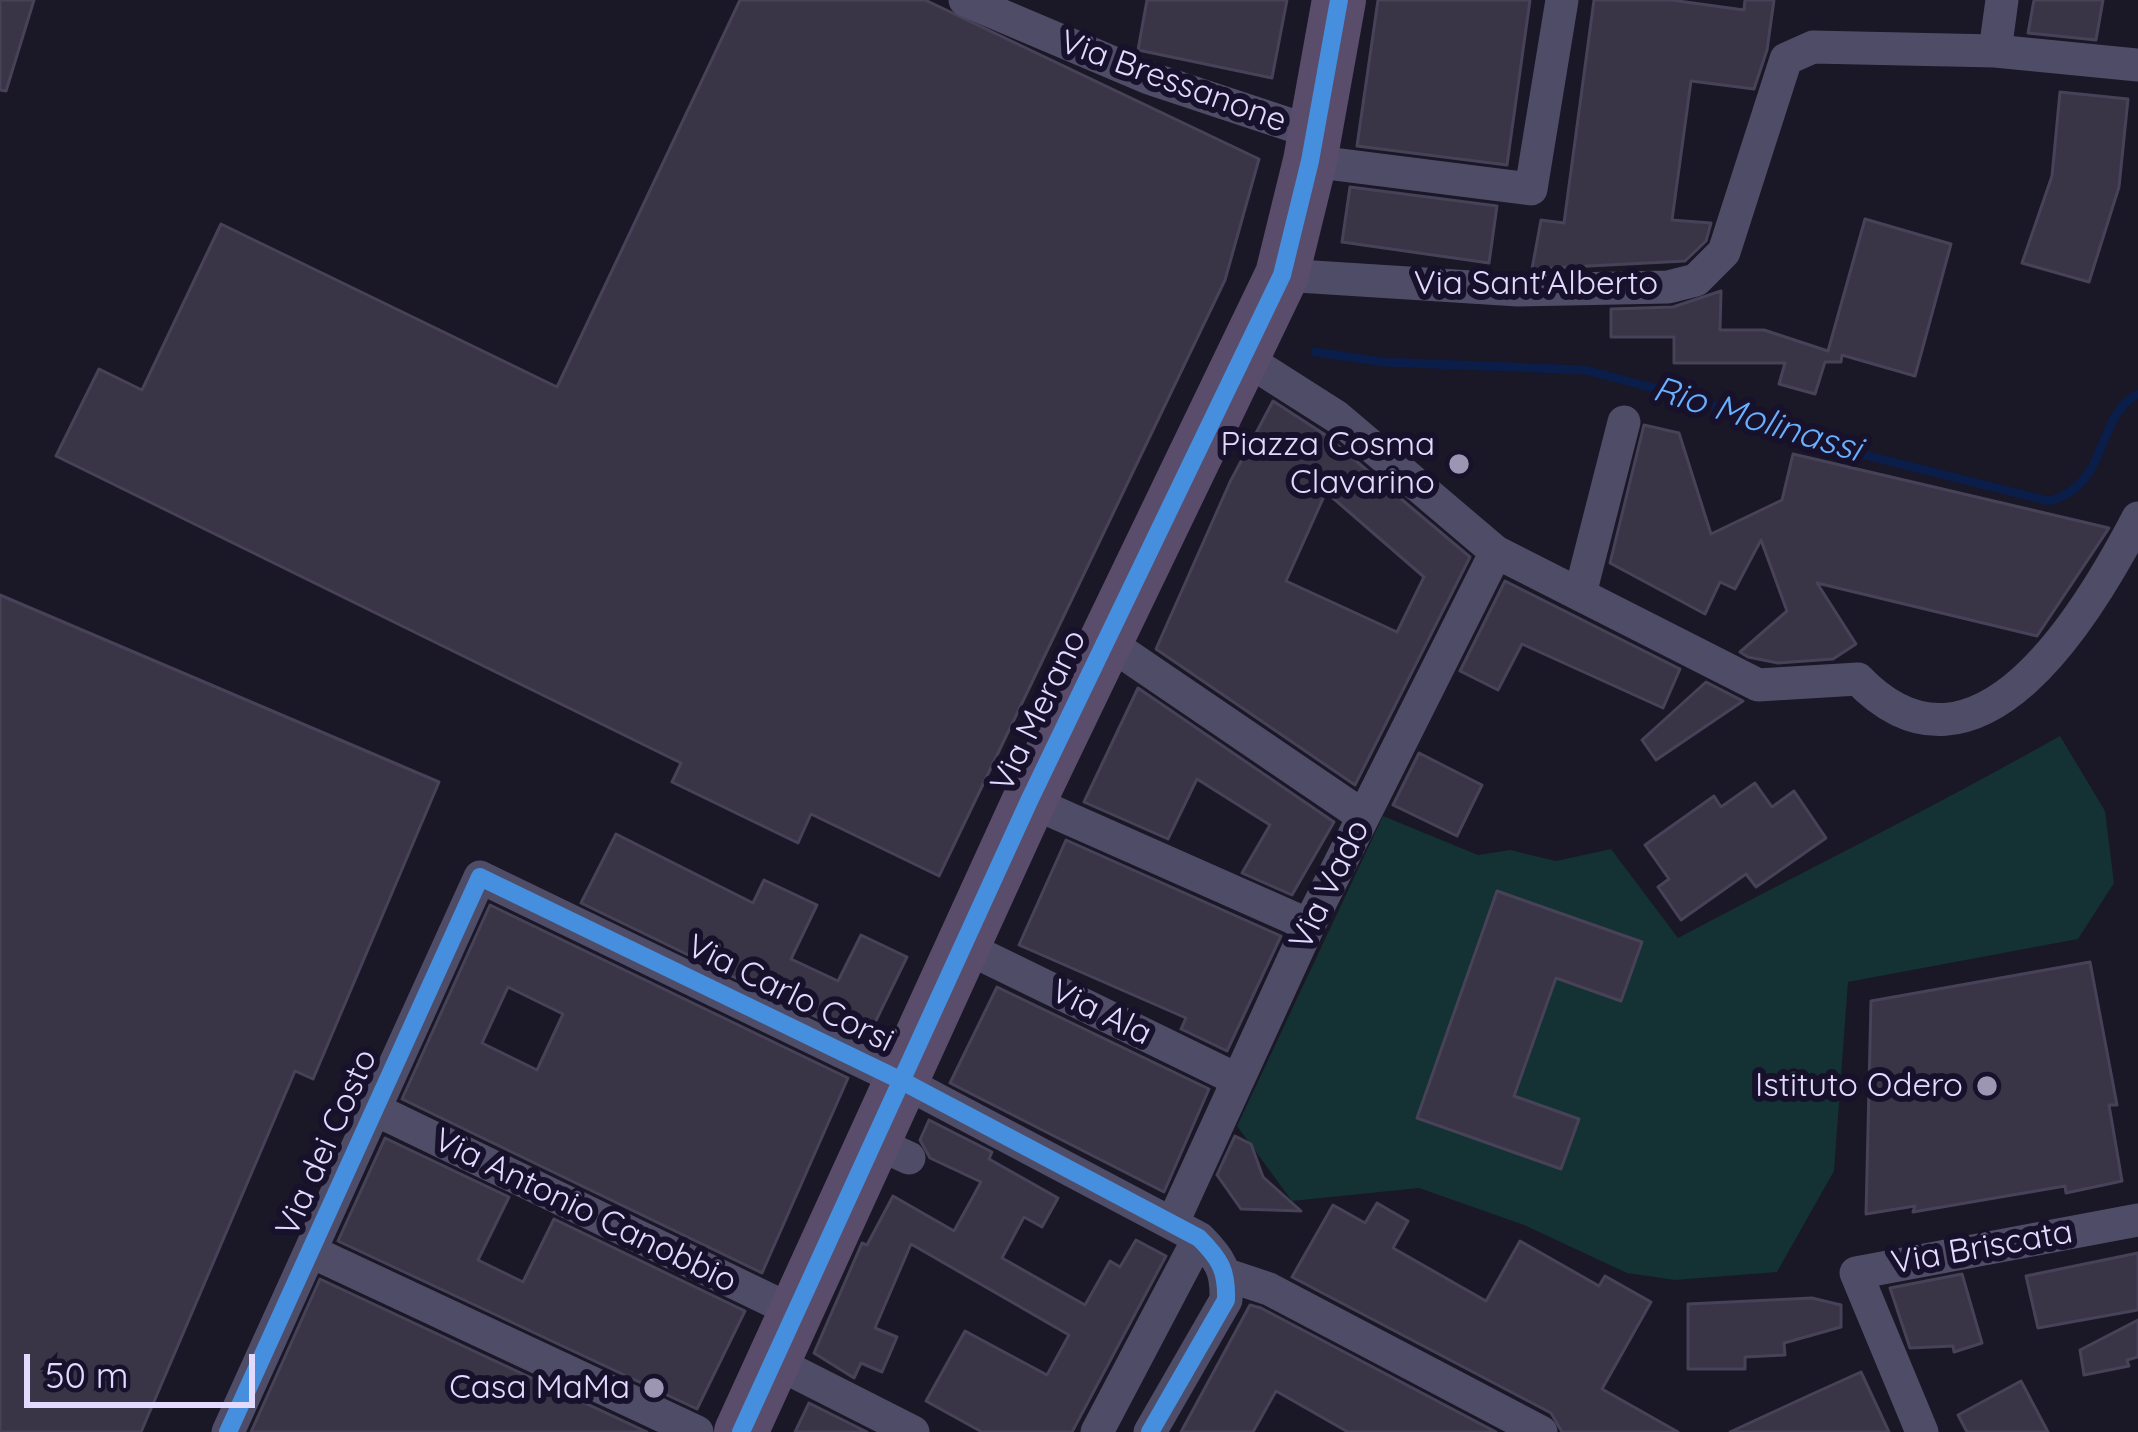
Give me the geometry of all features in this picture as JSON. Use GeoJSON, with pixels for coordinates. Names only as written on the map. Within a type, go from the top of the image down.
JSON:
{"type":"FeatureCollection","features":[{"type":"Feature","properties":{"kind":"main road","name":"Via Merano"},"geometry":{"type":"LineString","coordinates":[[741,1432],[797,1313],[891,1150],[902,1081],[1029,801],[1246,359],[1282,275],[1313,147],[1339,0]]}},
{"type":"Feature","properties":{"kind":"street","name":"Via Bressanone"},"geometry":{"type":"LineString","coordinates":[[965,0],[1313,147]]}},
{"type":"Feature","properties":{"kind":"street"},"geometry":{"type":"LineString","coordinates":[[1313,147],[1532,189],[1562,0]]}},
{"type":"Feature","properties":{"kind":"street"},"geometry":{"type":"LineString","coordinates":[[1995,51],[2002,0]]}},
{"type":"Feature","properties":{"kind":"street","name":"Via Sant'Alberto"},"geometry":{"type":"LineString","coordinates":[[1282,275],[1519,290],[1667,287],[1696,280],[1724,252],[1786,59],[1813,46],[1995,51],[2137,65]]}},
{"type":"Feature","properties":{"kind":"street"},"geometry":{"type":"LineString","coordinates":[[2137,65],[2138,55]]}},
{"type":"Feature","properties":{"kind":"street"},"geometry":{"type":"LineString","coordinates":[[1246,359],[1337,417],[1496,552],[1758,685],[1858,679],[1883,706],[1908,715],[1957,718],[2002,701],[2036,672],[2108,575],[2138,518]]}},
{"type":"Feature","properties":{"kind":"street"},"geometry":{"type":"LineString","coordinates":[[1580,594],[1624,422]]}},
{"type":"Feature","properties":{"kind":"street","name":"Via Vado"},"geometry":{"type":"LineString","coordinates":[[1096,1432],[1186,1230],[1238,1080],[1309,925],[1496,552]]}},
{"type":"Feature","properties":{"kind":"street"},"geometry":{"type":"LineString","coordinates":[[1106,641],[1363,816]]}},
{"type":"Feature","properties":{"kind":"street"},"geometry":{"type":"LineString","coordinates":[[1029,801],[1309,925]]}},
{"type":"Feature","properties":{"kind":"street","name":"Via Carlo Corsi"},"geometry":{"type":"LineString","coordinates":[[479,878],[902,1081],[1186,1230]]}},
{"type":"Feature","properties":{"kind":"street","name":"Via dei Costo"},"geometry":{"type":"LineString","coordinates":[[228,1432],[479,878]]}},
{"type":"Feature","properties":{"kind":"street","name":"Via Ala"},"geometry":{"type":"LineString","coordinates":[[963,946],[1238,1080]]}},
{"type":"Feature","properties":{"kind":"street","name":"Via Antonio Canobbio"},"geometry":{"type":"LineString","coordinates":[[374,1109],[797,1313]]}},
{"type":"Feature","properties":{"kind":"street","name":"Via Briscata"},"geometry":{"type":"LineString","coordinates":[[1922,1432],[1856,1273],[2138,1220]]}},
{"type":"Feature","properties":{"kind":"street"},"geometry":{"type":"LineString","coordinates":[[1150,1432],[1226,1300],[1227,1275],[1220,1259],[1186,1230]]}},
{"type":"Feature","properties":{"kind":"street"},"geometry":{"type":"LineString","coordinates":[[312,1252],[697,1432]]}},
{"type":"Feature","properties":{"kind":"street"},"geometry":{"type":"LineString","coordinates":[[1227,1275],[1269,1289],[1541,1432]]}},
{"type":"Feature","properties":{"kind":"street"},"geometry":{"type":"LineString","coordinates":[[773,1361],[913,1432]]}},
{"type":"Feature","properties":{"kind":"green space"},"geometry":{"type":"Polygon","coordinates":[[[2060,736],[2105,811],[2114,883],[2078,939],[1848,982],[1834,1171],[1777,1272],[1675,1280],[1627,1273],[1524,1225],[1419,1188],[1292,1201],[1237,1126],[1383,816],[1478,855],[1510,850],[1556,861],[1611,849],[1678,938],[2060,736]]]}},
{"type":"Feature","properties":{"kind":"building"},"geometry":{"type":"Polygon","coordinates":[[[0,0],[34,0],[6,91],[0,90],[0,0]]]}},
{"type":"Feature","properties":{"kind":"building"},"geometry":{"type":"Polygon","coordinates":[[[740,0],[925,0],[1259,159],[1225,280],[939,876],[811,814],[798,843],[672,782],[681,763],[56,456],[99,369],[142,390],[221,224],[557,387],[740,0]]]}},
{"type":"Feature","properties":{"kind":"building"},"geometry":{"type":"Polygon","coordinates":[[[1147,0],[1287,0],[1272,78],[1138,50],[1147,0]]]}},
{"type":"Feature","properties":{"kind":"building"},"geometry":{"type":"Polygon","coordinates":[[[1378,0],[1530,0],[1507,165],[1357,146],[1378,0]]]}},
{"type":"Feature","properties":{"kind":"building"},"geometry":{"type":"Polygon","coordinates":[[[1594,0],[1671,0],[1744,10],[1745,0],[1774,0],[1767,50],[1754,89],[1691,81],[1672,220],[1711,223],[1706,241],[1685,261],[1532,269],[1541,220],[1564,223],[1594,0]]]}},
{"type":"Feature","properties":{"kind":"building"},"geometry":{"type":"Polygon","coordinates":[[[2034,0],[2103,0],[2096,40],[2028,33],[2034,0]]]}},
{"type":"Feature","properties":{"kind":"building"},"geometry":{"type":"Polygon","coordinates":[[[2060,92],[2128,99],[2119,187],[2089,282],[2022,263],[2052,176],[2060,92]]]}},
{"type":"Feature","properties":{"kind":"building"},"geometry":{"type":"Polygon","coordinates":[[[1350,187],[1497,206],[1489,263],[1342,242],[1350,187]]]}},
{"type":"Feature","properties":{"kind":"building"},"geometry":{"type":"Polygon","coordinates":[[[1865,219],[1951,244],[1915,376],[1842,355],[1841,362],[1825,362],[1815,394],[1779,384],[1785,363],[1674,363],[1674,337],[1611,337],[1611,309],[1673,307],[1721,291],[1720,330],[1764,330],[1828,351],[1865,219]]]}},
{"type":"Feature","properties":{"kind":"building"},"geometry":{"type":"Polygon","coordinates":[[[1273,401],[1324,434],[1470,557],[1355,785],[1156,649],[1230,482],[1273,401]],[[1326,492],[1286,581],[1397,632],[1424,577],[1326,492]]]}},
{"type":"Feature","properties":{"kind":"building"},"geometry":{"type":"Polygon","coordinates":[[[1644,425],[1679,433],[1711,534],[1782,500],[1793,454],[2109,528],[2037,636],[1817,583],[1856,644],[1833,659],[1778,663],[1748,657],[1740,652],[1787,611],[1761,540],[1735,589],[1720,582],[1705,614],[1610,563],[1644,425]]]}},
{"type":"Feature","properties":{"kind":"building"},"geometry":{"type":"Polygon","coordinates":[[[1505,581],[1680,669],[1663,708],[1522,644],[1498,690],[1460,671],[1505,581]]]}},
{"type":"Feature","properties":{"kind":"building"},"geometry":{"type":"Polygon","coordinates":[[[0,595],[439,782],[313,1079],[295,1071],[141,1432],[0,1432],[0,595]]]}},
{"type":"Feature","properties":{"kind":"building"},"geometry":{"type":"Polygon","coordinates":[[[1706,682],[1743,701],[1656,760],[1642,740],[1706,682]]]}},
{"type":"Feature","properties":{"kind":"building"},"geometry":{"type":"Polygon","coordinates":[[[1138,688],[1334,822],[1292,895],[1242,873],[1270,825],[1197,779],[1168,839],[1084,802],[1138,688]]]}},
{"type":"Feature","properties":{"kind":"building"},"geometry":{"type":"Polygon","coordinates":[[[1419,753],[1482,785],[1457,836],[1393,805],[1419,753]]]}},
{"type":"Feature","properties":{"kind":"building"},"geometry":{"type":"Polygon","coordinates":[[[1755,783],[1772,807],[1794,791],[1826,838],[1756,887],[1746,874],[1681,920],[1658,887],[1669,879],[1645,845],[1714,796],[1721,807],[1755,783]]]}},
{"type":"Feature","properties":{"kind":"building"},"geometry":{"type":"Polygon","coordinates":[[[616,834],[753,903],[764,880],[817,905],[791,959],[838,981],[861,935],[907,957],[866,1041],[581,903],[616,834]]]}},
{"type":"Feature","properties":{"kind":"building"},"geometry":{"type":"Polygon","coordinates":[[[1066,840],[1281,936],[1227,1051],[1181,1029],[1186,1018],[1019,945],[1066,840]]]}},
{"type":"Feature","properties":{"kind":"building"},"geometry":{"type":"Polygon","coordinates":[[[1497,891],[1642,942],[1621,1001],[1556,978],[1514,1096],[1579,1119],[1561,1169],[1417,1118],[1497,891]]]}},
{"type":"Feature","properties":{"kind":"building"},"geometry":{"type":"Polygon","coordinates":[[[490,905],[848,1078],[762,1273],[402,1099],[490,905]],[[508,987],[482,1043],[537,1070],[563,1014],[508,987]]]}},
{"type":"Feature","properties":{"kind":"building","name":"Istituto Odero"},"geometry":{"type":"Polygon","coordinates":[[[2090,962],[2117,1105],[2109,1105],[2122,1181],[2066,1193],[2065,1186],[1913,1212],[1915,1206],[1866,1214],[1871,1001],[2090,962]]]}},
{"type":"Feature","properties":{"kind":"building"},"geometry":{"type":"Polygon","coordinates":[[[997,987],[1209,1089],[1164,1192],[950,1083],[997,987]]]}},
{"type":"Feature","properties":{"kind":"building"},"geometry":{"type":"Polygon","coordinates":[[[929,1120],[992,1152],[989,1159],[1058,1198],[1042,1227],[1024,1217],[1002,1258],[1085,1305],[1110,1261],[1120,1267],[1136,1240],[1166,1256],[1072,1432],[982,1432],[926,1401],[965,1331],[1047,1375],[1069,1335],[911,1244],[875,1328],[897,1337],[882,1372],[861,1363],[854,1378],[814,1353],[862,1243],[867,1245],[893,1196],[954,1231],[981,1182],[930,1158],[920,1140],[929,1120]]]}},
{"type":"Feature","properties":{"kind":"building"},"geometry":{"type":"Polygon","coordinates":[[[1235,1136],[1251,1144],[1263,1177],[1301,1211],[1241,1209],[1217,1175],[1235,1136]]]}},
{"type":"Feature","properties":{"kind":"building"},"geometry":{"type":"Polygon","coordinates":[[[385,1138],[509,1197],[478,1260],[523,1282],[554,1219],[745,1311],[697,1409],[338,1241],[385,1138]]]}},
{"type":"Feature","properties":{"kind":"building"},"geometry":{"type":"Polygon","coordinates":[[[1377,1203],[1408,1221],[1393,1248],[1486,1301],[1520,1241],[1599,1286],[1605,1276],[1651,1302],[1602,1389],[1678,1432],[1562,1432],[1551,1413],[1292,1277],[1333,1205],[1365,1223],[1377,1203]]]}},
{"type":"Feature","properties":{"kind":"building"},"geometry":{"type":"Polygon","coordinates":[[[2138,1253],[2138,1310],[2038,1328],[2026,1276],[2138,1253]]]}},
{"type":"Feature","properties":{"kind":"building"},"geometry":{"type":"Polygon","coordinates":[[[1962,1274],[1982,1343],[1954,1352],[1953,1346],[1910,1348],[1890,1288],[1962,1274]]]}},
{"type":"Feature","properties":{"kind":"building"},"geometry":{"type":"Polygon","coordinates":[[[320,1279],[647,1432],[251,1432],[320,1279]]]}},
{"type":"Feature","properties":{"kind":"building"},"geometry":{"type":"Polygon","coordinates":[[[1812,1298],[1841,1305],[1841,1327],[1784,1343],[1785,1355],[1745,1357],[1745,1369],[1688,1369],[1688,1304],[1812,1298]]]}},
{"type":"Feature","properties":{"kind":"building"},"geometry":{"type":"Polygon","coordinates":[[[1250,1305],[1496,1432],[1348,1432],[1276,1391],[1253,1432],[1181,1432],[1250,1305]]]}},
{"type":"Feature","properties":{"kind":"building"},"geometry":{"type":"Polygon","coordinates":[[[2138,1320],[2138,1357],[2127,1360],[2129,1366],[2084,1375],[2080,1350],[2138,1320]]]}},
{"type":"Feature","properties":{"kind":"building"},"geometry":{"type":"Polygon","coordinates":[[[1861,1372],[1889,1432],[1730,1432],[1810,1395],[1861,1372]]]}},
{"type":"Feature","properties":{"kind":"building"},"geometry":{"type":"Polygon","coordinates":[[[2021,1381],[2048,1432],[1967,1432],[1958,1415],[2021,1381]]]}},
{"type":"Feature","properties":{"kind":"building"},"geometry":{"type":"Polygon","coordinates":[[[809,1403],[867,1432],[795,1432],[809,1403]]]}},
{"type":"Feature","properties":{"kind":"waterway","name":"Rio Molinassi"},"geometry":{"type":"LineString","coordinates":[[1315,352],[1383,362],[1585,370],[1696,399],[1805,440],[2049,501],[2083,480],[2114,418],[2138,394]]}},
{"type":"Feature","properties":{"kind":"cycle path"},"geometry":{"type":"LineString","coordinates":[[741,1432],[1029,801],[1282,275],[1310,161],[1339,0]]}},
{"type":"Feature","properties":{"kind":"cycle path"},"geometry":{"type":"LineString","coordinates":[[228,1432],[480,877],[902,1081],[1199,1238],[1221,1266],[1226,1300],[1150,1432]]}},
{"type":"Feature","properties":{"kind":"place","name":"Piazza Cosma Clavarino"},"geometry":{"type":"Point","coordinates":[1459,464]}},
{"type":"Feature","properties":{"kind":"place","name":"Istituto Odero"},"geometry":{"type":"Point","coordinates":[1987,1086]}},
{"type":"Feature","properties":{"kind":"place","name":"Casa MaMa"},"geometry":{"type":"Point","coordinates":[654,1388]}}]}
